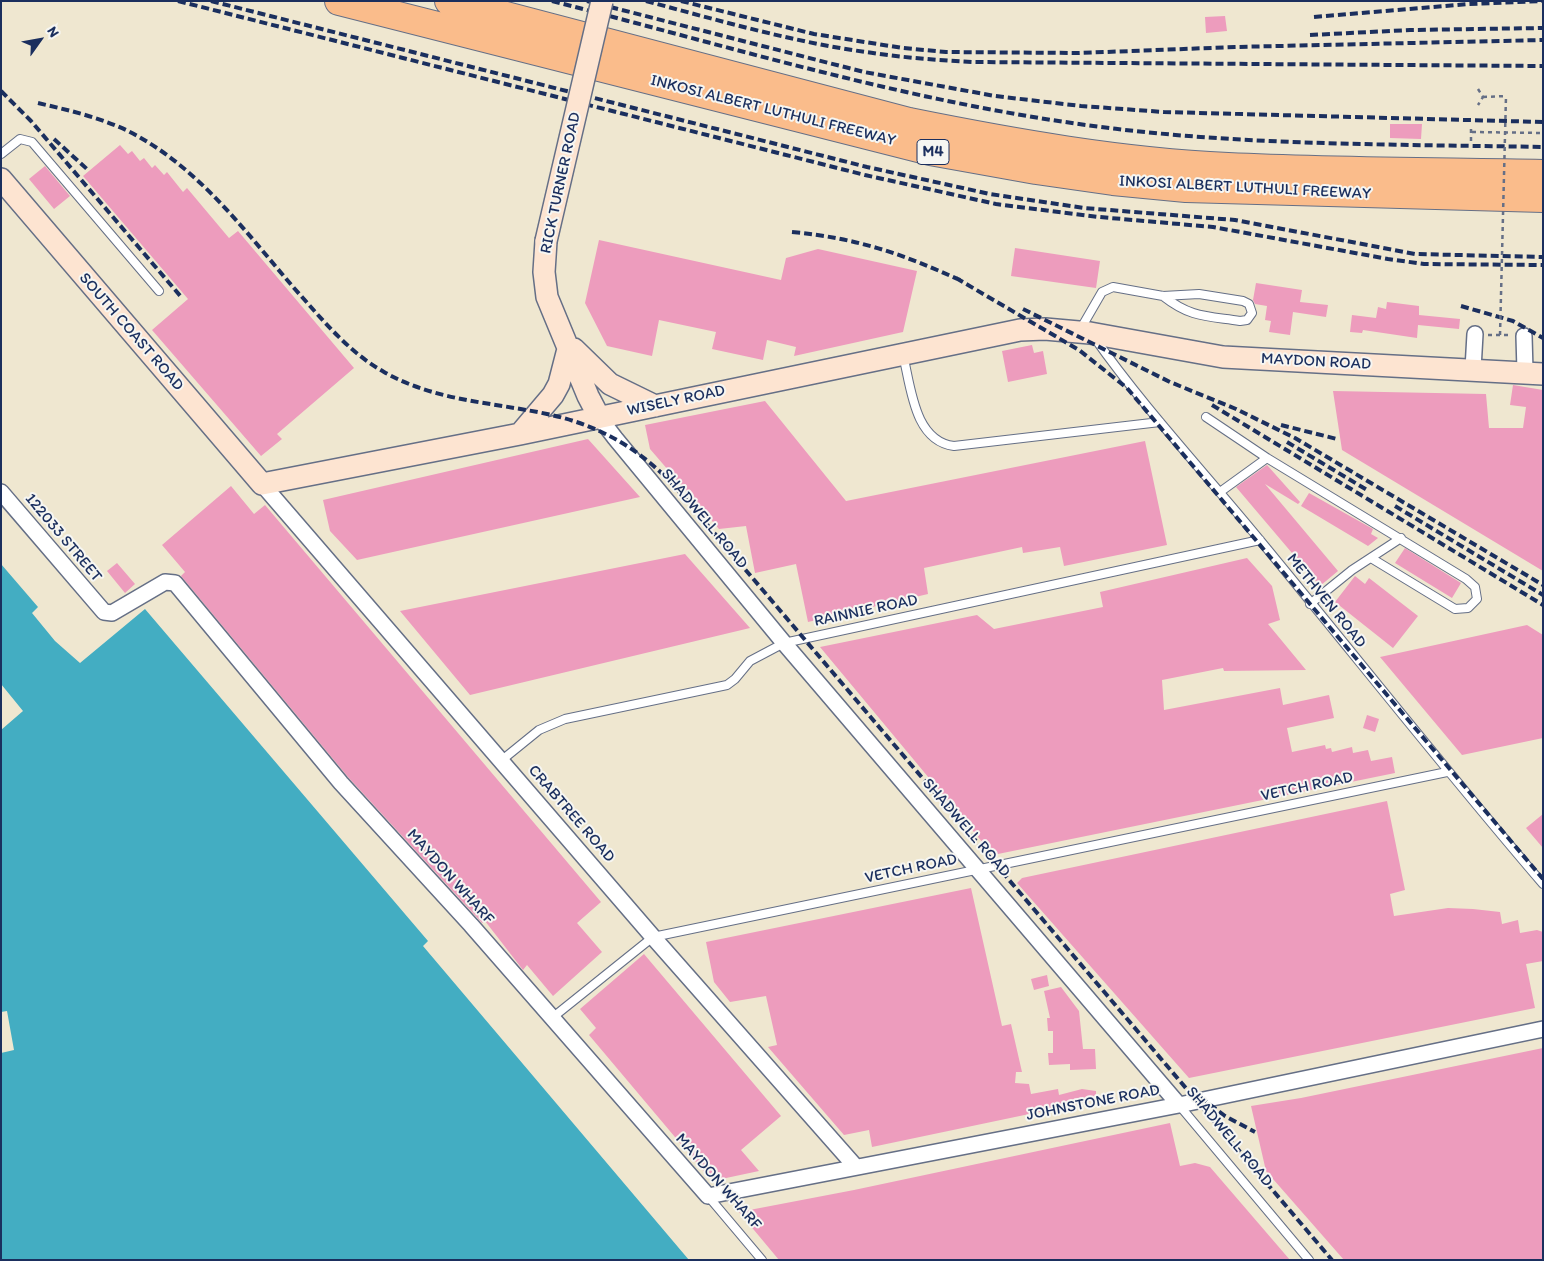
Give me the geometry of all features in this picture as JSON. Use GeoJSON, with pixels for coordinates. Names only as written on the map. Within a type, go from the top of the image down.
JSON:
{"type":"FeatureCollection","features":[{"type":"Feature","properties":{"kind":"highway","name":"INKOSI ALBERT LUTHULI FREEWAY"},"geometry":{"type":"LineString","coordinates":[[339,1],[930,151],[1036,170],[1113,181],[1186,188],[1543,198]]}},
{"type":"Feature","properties":{"kind":"highway","name":"INKOSI ALBERT LUTHULI FREEWAY"},"geometry":{"type":"LineString","coordinates":[[449,1],[909,122],[974,135],[1149,161],[1227,167],[1543,174]]}},
{"type":"Feature","properties":{"kind":"street","name":"RICK TURNER ROAD"},"geometry":{"type":"LineString","coordinates":[[600,417],[588,396],[565,344],[547,297],[544,272],[546,241],[602,1]]}},
{"type":"Feature","properties":{"kind":"street","name":"SOUTH COAST ROAD"},"geometry":{"type":"LineString","coordinates":[[1,179],[262,484]]}},
{"type":"Feature","properties":{"kind":"street","name":"WISELY ROAD"},"geometry":{"type":"LineString","coordinates":[[262,484],[520,434],[1020,330],[1045,329],[1085,332]]}},
{"type":"Feature","properties":{"kind":"street","name":"MAYDON ROAD"},"geometry":{"type":"LineString","coordinates":[[1085,332],[1223,357],[1534,372]]}},
{"type":"Feature","properties":{"kind":"street"},"geometry":{"type":"LineString","coordinates":[[1473,368],[1475,334]]}},
{"type":"Feature","properties":{"kind":"street"},"geometry":{"type":"LineString","coordinates":[[1524,336],[1534,372]]}},
{"type":"Feature","properties":{"kind":"street"},"geometry":{"type":"LineString","coordinates":[[565,344],[610,384],[655,406]]}},
{"type":"Feature","properties":{"kind":"street"},"geometry":{"type":"LineString","coordinates":[[520,434],[553,395],[559,384],[565,344]]}},
{"type":"Feature","properties":{"kind":"street","name":"SHADWELL ROAD"},"geometry":{"type":"LineString","coordinates":[[600,417],[614,438],[784,643],[1179,1105]]}},
{"type":"Feature","properties":{"kind":"street","name":"CRABTREE ROAD"},"geometry":{"type":"LineString","coordinates":[[262,484],[653,937],[855,1166]]}},
{"type":"Feature","properties":{"kind":"street","name":"122033 STREET"},"geometry":{"type":"LineString","coordinates":[[1,492],[97,606]]}},
{"type":"Feature","properties":{"kind":"street","name":"MAYDON WHARF"},"geometry":{"type":"LineString","coordinates":[[97,606],[104,612],[112,613],[162,583],[169,581],[175,583],[341,782],[708,1196]]}},
{"type":"Feature","properties":{"kind":"street","name":"JOHNSTONE ROAD"},"geometry":{"type":"LineString","coordinates":[[708,1196],[855,1166],[1179,1105],[1543,1029]]}},
{"type":"Feature","properties":{"kind":"lane"},"geometry":{"type":"LineString","coordinates":[[1,154],[20,140],[32,142],[159,291]]}},
{"type":"Feature","properties":{"kind":"lane"},"geometry":{"type":"LineString","coordinates":[[1085,332],[1102,292],[1109,288],[1163,296],[1199,294],[1243,301],[1248,302],[1252,312],[1247,320],[1240,322],[1197,315],[1180,309],[1163,296]]}},
{"type":"Feature","properties":{"kind":"lane","name":"METHVEN ROAD"},"geometry":{"type":"LineString","coordinates":[[1085,332],[1260,540],[1447,772],[1543,884]]}},
{"type":"Feature","properties":{"kind":"lane"},"geometry":{"type":"LineString","coordinates":[[903,354],[920,419],[936,441],[945,445],[954,446],[1160,422]]}},
{"type":"Feature","properties":{"kind":"lane"},"geometry":{"type":"LineString","coordinates":[[1206,417],[1267,458],[1401,538],[1472,584],[1477,593],[1475,603],[1468,608],[1456,609],[1371,558]]}},
{"type":"Feature","properties":{"kind":"lane"},"geometry":{"type":"LineString","coordinates":[[1220,492],[1267,458]]}},
{"type":"Feature","properties":{"kind":"lane"},"geometry":{"type":"LineString","coordinates":[[1310,604],[1344,576],[1401,538]]}},
{"type":"Feature","properties":{"kind":"lane","name":"RAINNIE ROAD"},"geometry":{"type":"LineString","coordinates":[[502,760],[539,730],[565,719],[727,685],[735,679],[750,661],[784,643],[1260,540]]}},
{"type":"Feature","properties":{"kind":"lane","name":"VETCH ROAD"},"geometry":{"type":"LineString","coordinates":[[552,1018],[653,937],[1447,772]]}},
{"type":"Feature","properties":{"kind":"lane","name":"SHADWELL ROAD"},"geometry":{"type":"LineString","coordinates":[[1179,1105],[1309,1260]]}},
{"type":"Feature","properties":{"kind":"lane","name":"MAYDON WHARF"},"geometry":{"type":"LineString","coordinates":[[708,1196],[762,1260]]}},
{"type":"Feature","properties":{"kind":"path"},"geometry":{"type":"LineString","coordinates":[[1478,89],[1483,97]]}},
{"type":"Feature","properties":{"kind":"path"},"geometry":{"type":"LineString","coordinates":[[1483,97],[1506,96],[1500,335]]}},
{"type":"Feature","properties":{"kind":"path"},"geometry":{"type":"LineString","coordinates":[[1478,105],[1483,97]]}},
{"type":"Feature","properties":{"kind":"path"},"geometry":{"type":"LineString","coordinates":[[1471,125],[1471,141]]}},
{"type":"Feature","properties":{"kind":"path"},"geometry":{"type":"LineString","coordinates":[[1472,132],[1543,133]]}},
{"type":"Feature","properties":{"kind":"water"},"geometry":{"type":"Polygon","coordinates":[[[1,564],[38,607],[32,613],[55,641],[80,663],[145,609],[428,941],[423,946],[689,1260],[1,1260],[1,1053],[14,1050],[7,1011],[1,1012],[1,730],[23,711],[1,684],[1,564]]]}},
{"type":"Feature","properties":{"kind":"building"},"geometry":{"type":"Polygon","coordinates":[[[1225,16],[1227,31],[1206,33],[1205,17],[1225,16]]]}},
{"type":"Feature","properties":{"kind":"building"},"geometry":{"type":"Polygon","coordinates":[[[1390,124],[1422,124],[1421,139],[1390,138],[1390,124]]]}},
{"type":"Feature","properties":{"kind":"building"},"geometry":{"type":"Polygon","coordinates":[[[120,145],[128,154],[132,151],[140,161],[144,158],[152,168],[155,165],[164,175],[167,172],[183,192],[187,188],[229,238],[238,231],[354,368],[277,434],[282,439],[261,456],[152,330],[188,299],[83,176],[120,145]]]}},
{"type":"Feature","properties":{"kind":"building"},"geometry":{"type":"Polygon","coordinates":[[[45,166],[70,196],[54,209],[29,179],[45,166]]]}},
{"type":"Feature","properties":{"kind":"building"},"geometry":{"type":"Polygon","coordinates":[[[599,240],[781,280],[786,258],[818,249],[917,271],[903,332],[794,356],[796,347],[767,340],[763,360],[712,349],[716,332],[659,320],[652,356],[607,346],[585,303],[599,240]]]}},
{"type":"Feature","properties":{"kind":"building"},"geometry":{"type":"Polygon","coordinates":[[[1015,248],[1100,261],[1096,288],[1011,276],[1015,248]]]}},
{"type":"Feature","properties":{"kind":"building"},"geometry":{"type":"Polygon","coordinates":[[[1256,283],[1302,290],[1300,302],[1328,305],[1326,317],[1293,312],[1290,335],[1269,332],[1271,321],[1265,320],[1267,306],[1255,304],[1253,300],[1256,283]]]}},
{"type":"Feature","properties":{"kind":"building"},"geometry":{"type":"Polygon","coordinates":[[[1387,302],[1419,306],[1419,315],[1460,319],[1459,329],[1418,325],[1417,338],[1363,330],[1362,333],[1350,332],[1352,315],[1376,318],[1378,307],[1386,309],[1387,302]]]}},
{"type":"Feature","properties":{"kind":"building"},"geometry":{"type":"Polygon","coordinates":[[[1032,345],[1034,353],[1043,351],[1047,374],[1008,382],[1002,351],[1032,345]]]}},
{"type":"Feature","properties":{"kind":"building"},"geometry":{"type":"Polygon","coordinates":[[[1513,385],[1543,390],[1543,571],[1342,450],[1333,391],[1486,394],[1489,428],[1523,428],[1526,407],[1510,405],[1513,385]]]}},
{"type":"Feature","properties":{"kind":"building"},"geometry":{"type":"Polygon","coordinates":[[[765,401],[846,501],[1145,441],[1167,545],[1064,566],[1060,547],[1023,553],[1022,547],[924,568],[928,594],[808,622],[796,564],[755,573],[746,526],[719,529],[650,449],[645,425],[765,401]]]}},
{"type":"Feature","properties":{"kind":"building"},"geometry":{"type":"Polygon","coordinates":[[[588,439],[640,497],[357,560],[330,531],[323,500],[588,439]]]}},
{"type":"Feature","properties":{"kind":"building"},"geometry":{"type":"Polygon","coordinates":[[[1267,465],[1300,502],[1298,504],[1265,484],[1338,571],[1320,586],[1236,487],[1267,465]]]}},
{"type":"Feature","properties":{"kind":"building"},"geometry":{"type":"Polygon","coordinates":[[[231,486],[254,514],[265,505],[601,902],[577,923],[602,952],[553,996],[527,965],[523,970],[485,921],[482,923],[348,777],[181,576],[185,572],[162,545],[231,486]]]}},
{"type":"Feature","properties":{"kind":"building"},"geometry":{"type":"Polygon","coordinates":[[[1309,493],[1373,529],[1371,534],[1378,538],[1368,546],[1301,506],[1309,493]]]}},
{"type":"Feature","properties":{"kind":"building"},"geometry":{"type":"Polygon","coordinates":[[[1405,548],[1461,583],[1452,598],[1395,563],[1405,548]]]}},
{"type":"Feature","properties":{"kind":"building"},"geometry":{"type":"Polygon","coordinates":[[[685,554],[750,628],[470,695],[400,611],[685,554]]]}},
{"type":"Feature","properties":{"kind":"building"},"geometry":{"type":"Polygon","coordinates":[[[1247,558],[1272,586],[1280,620],[1268,624],[1306,670],[1224,671],[1223,668],[1162,680],[1164,710],[1280,688],[1283,705],[1329,695],[1334,718],[1287,728],[1292,752],[1325,745],[1326,749],[1331,748],[1332,752],[1352,747],[1353,753],[1368,750],[1371,761],[1392,757],[1395,773],[993,855],[820,647],[977,615],[994,629],[1103,607],[1100,592],[1247,558]]]}},
{"type":"Feature","properties":{"kind":"building"},"geometry":{"type":"Polygon","coordinates":[[[117,563],[135,584],[125,593],[107,571],[117,563]]]}},
{"type":"Feature","properties":{"kind":"building"},"geometry":{"type":"Polygon","coordinates":[[[1355,576],[1365,584],[1369,578],[1418,616],[1393,648],[1335,602],[1355,576]]]}},
{"type":"Feature","properties":{"kind":"building"},"geometry":{"type":"Polygon","coordinates":[[[1527,625],[1543,635],[1543,738],[1462,755],[1380,657],[1527,625]]]}},
{"type":"Feature","properties":{"kind":"building"},"geometry":{"type":"Polygon","coordinates":[[[1367,715],[1379,719],[1375,732],[1363,728],[1367,715]]]}},
{"type":"Feature","properties":{"kind":"building"},"geometry":{"type":"Polygon","coordinates":[[[1387,801],[1405,890],[1390,894],[1394,916],[1448,908],[1473,909],[1500,912],[1502,924],[1518,920],[1520,933],[1537,930],[1543,932],[1543,961],[1526,964],[1535,1008],[1189,1078],[1017,883],[1022,878],[1387,801]]]}},
{"type":"Feature","properties":{"kind":"building"},"geometry":{"type":"Polygon","coordinates":[[[1543,814],[1543,848],[1526,828],[1543,814]]]}},
{"type":"Feature","properties":{"kind":"building"},"geometry":{"type":"Polygon","coordinates":[[[971,888],[1002,1026],[1011,1024],[1022,1072],[1016,1072],[1015,1083],[1029,1084],[1031,1094],[1058,1089],[1059,1095],[1082,1089],[1096,1091],[1096,1100],[872,1147],[869,1130],[844,1135],[768,1047],[777,1045],[766,996],[730,1002],[714,982],[706,942],[971,888]]]}},
{"type":"Feature","properties":{"kind":"building"},"geometry":{"type":"Polygon","coordinates":[[[644,954],[781,1116],[741,1150],[759,1171],[712,1181],[589,1035],[596,1028],[580,1009],[644,954]]]}},
{"type":"Feature","properties":{"kind":"building"},"geometry":{"type":"Polygon","coordinates":[[[1047,975],[1049,986],[1034,990],[1031,979],[1047,975]]]}},
{"type":"Feature","properties":{"kind":"building"},"geometry":{"type":"Polygon","coordinates":[[[1061,987],[1079,1011],[1083,1049],[1095,1049],[1096,1069],[1070,1070],[1070,1064],[1049,1065],[1048,1053],[1053,1053],[1053,1031],[1048,1031],[1047,1018],[1050,1018],[1044,991],[1061,987]]]}},
{"type":"Feature","properties":{"kind":"building"},"geometry":{"type":"Polygon","coordinates":[[[1543,1048],[1543,1260],[1344,1260],[1266,1171],[1251,1106],[1301,1098],[1543,1048]]]}},
{"type":"Feature","properties":{"kind":"building"},"geometry":{"type":"Polygon","coordinates":[[[1170,1123],[1180,1166],[1195,1163],[1210,1167],[1290,1260],[779,1260],[739,1212],[854,1190],[1170,1123]]]}},
{"type":"Feature","properties":{"kind":"railway"},"geometry":{"type":"LineString","coordinates":[[178,1],[865,175],[996,204],[1099,217],[1213,227],[1424,264],[1543,265]]}},
{"type":"Feature","properties":{"kind":"railway"},"geometry":{"type":"LineString","coordinates":[[211,1],[867,167],[990,194],[1084,208],[1235,220],[1415,254],[1543,257]]}},
{"type":"Feature","properties":{"kind":"railway"},"geometry":{"type":"LineString","coordinates":[[552,1],[880,86],[946,101],[1079,124],[1194,136],[1310,143],[1543,147]]}},
{"type":"Feature","properties":{"kind":"railway"},"geometry":{"type":"LineString","coordinates":[[587,1],[864,72],[995,96],[1081,106],[1164,112],[1543,122]]}},
{"type":"Feature","properties":{"kind":"railway"},"geometry":{"type":"LineString","coordinates":[[646,1],[759,31],[844,49],[935,60],[972,62],[1543,66]]}},
{"type":"Feature","properties":{"kind":"railway"},"geometry":{"type":"LineString","coordinates":[[681,1],[814,34],[903,48],[946,52],[1079,53],[1235,47],[1543,40]]}},
{"type":"Feature","properties":{"kind":"railway"},"geometry":{"type":"LineString","coordinates":[[1314,17],[1469,4],[1543,1]]}},
{"type":"Feature","properties":{"kind":"railway"},"geometry":{"type":"LineString","coordinates":[[1310,35],[1410,30],[1543,28]]}},
{"type":"Feature","properties":{"kind":"railway"},"geometry":{"type":"LineString","coordinates":[[1,91],[31,121],[182,298]]}},
{"type":"Feature","properties":{"kind":"railway"},"geometry":{"type":"LineString","coordinates":[[38,103],[83,114],[115,125],[152,144],[175,161],[218,200],[325,323],[358,354],[384,372],[403,382],[443,395],[547,414],[584,425],[634,450],[663,474],[1332,1260]]}},
{"type":"Feature","properties":{"kind":"railway"},"geometry":{"type":"LineString","coordinates":[[54,139],[88,170]]}},
{"type":"Feature","properties":{"kind":"railway"},"geometry":{"type":"LineString","coordinates":[[792,232],[838,238],[859,243],[899,255],[962,281]]}},
{"type":"Feature","properties":{"kind":"railway"},"geometry":{"type":"LineString","coordinates":[[956,278],[1079,350],[1127,388],[1543,879]]}},
{"type":"Feature","properties":{"kind":"railway"},"geometry":{"type":"LineString","coordinates":[[1461,306],[1513,321],[1543,338]]}},
{"type":"Feature","properties":{"kind":"railway"},"geometry":{"type":"LineString","coordinates":[[1023,309],[1170,382],[1236,409],[1295,438],[1543,585]]}},
{"type":"Feature","properties":{"kind":"railway"},"geometry":{"type":"LineString","coordinates":[[1212,405],[1543,605]]}},
{"type":"Feature","properties":{"kind":"railway"},"geometry":{"type":"LineString","coordinates":[[1281,425],[1337,439]]}},
{"type":"Feature","properties":{"kind":"railway"},"geometry":{"type":"LineString","coordinates":[[1287,442],[1367,490]]}},
{"type":"Feature","properties":{"kind":"railway"},"geometry":{"type":"LineString","coordinates":[[1395,506],[1543,595]]}},
{"type":"Feature","properties":{"kind":"railway"},"geometry":{"type":"LineString","coordinates":[[1200,1097],[1225,1116],[1255,1132]]}}]}
